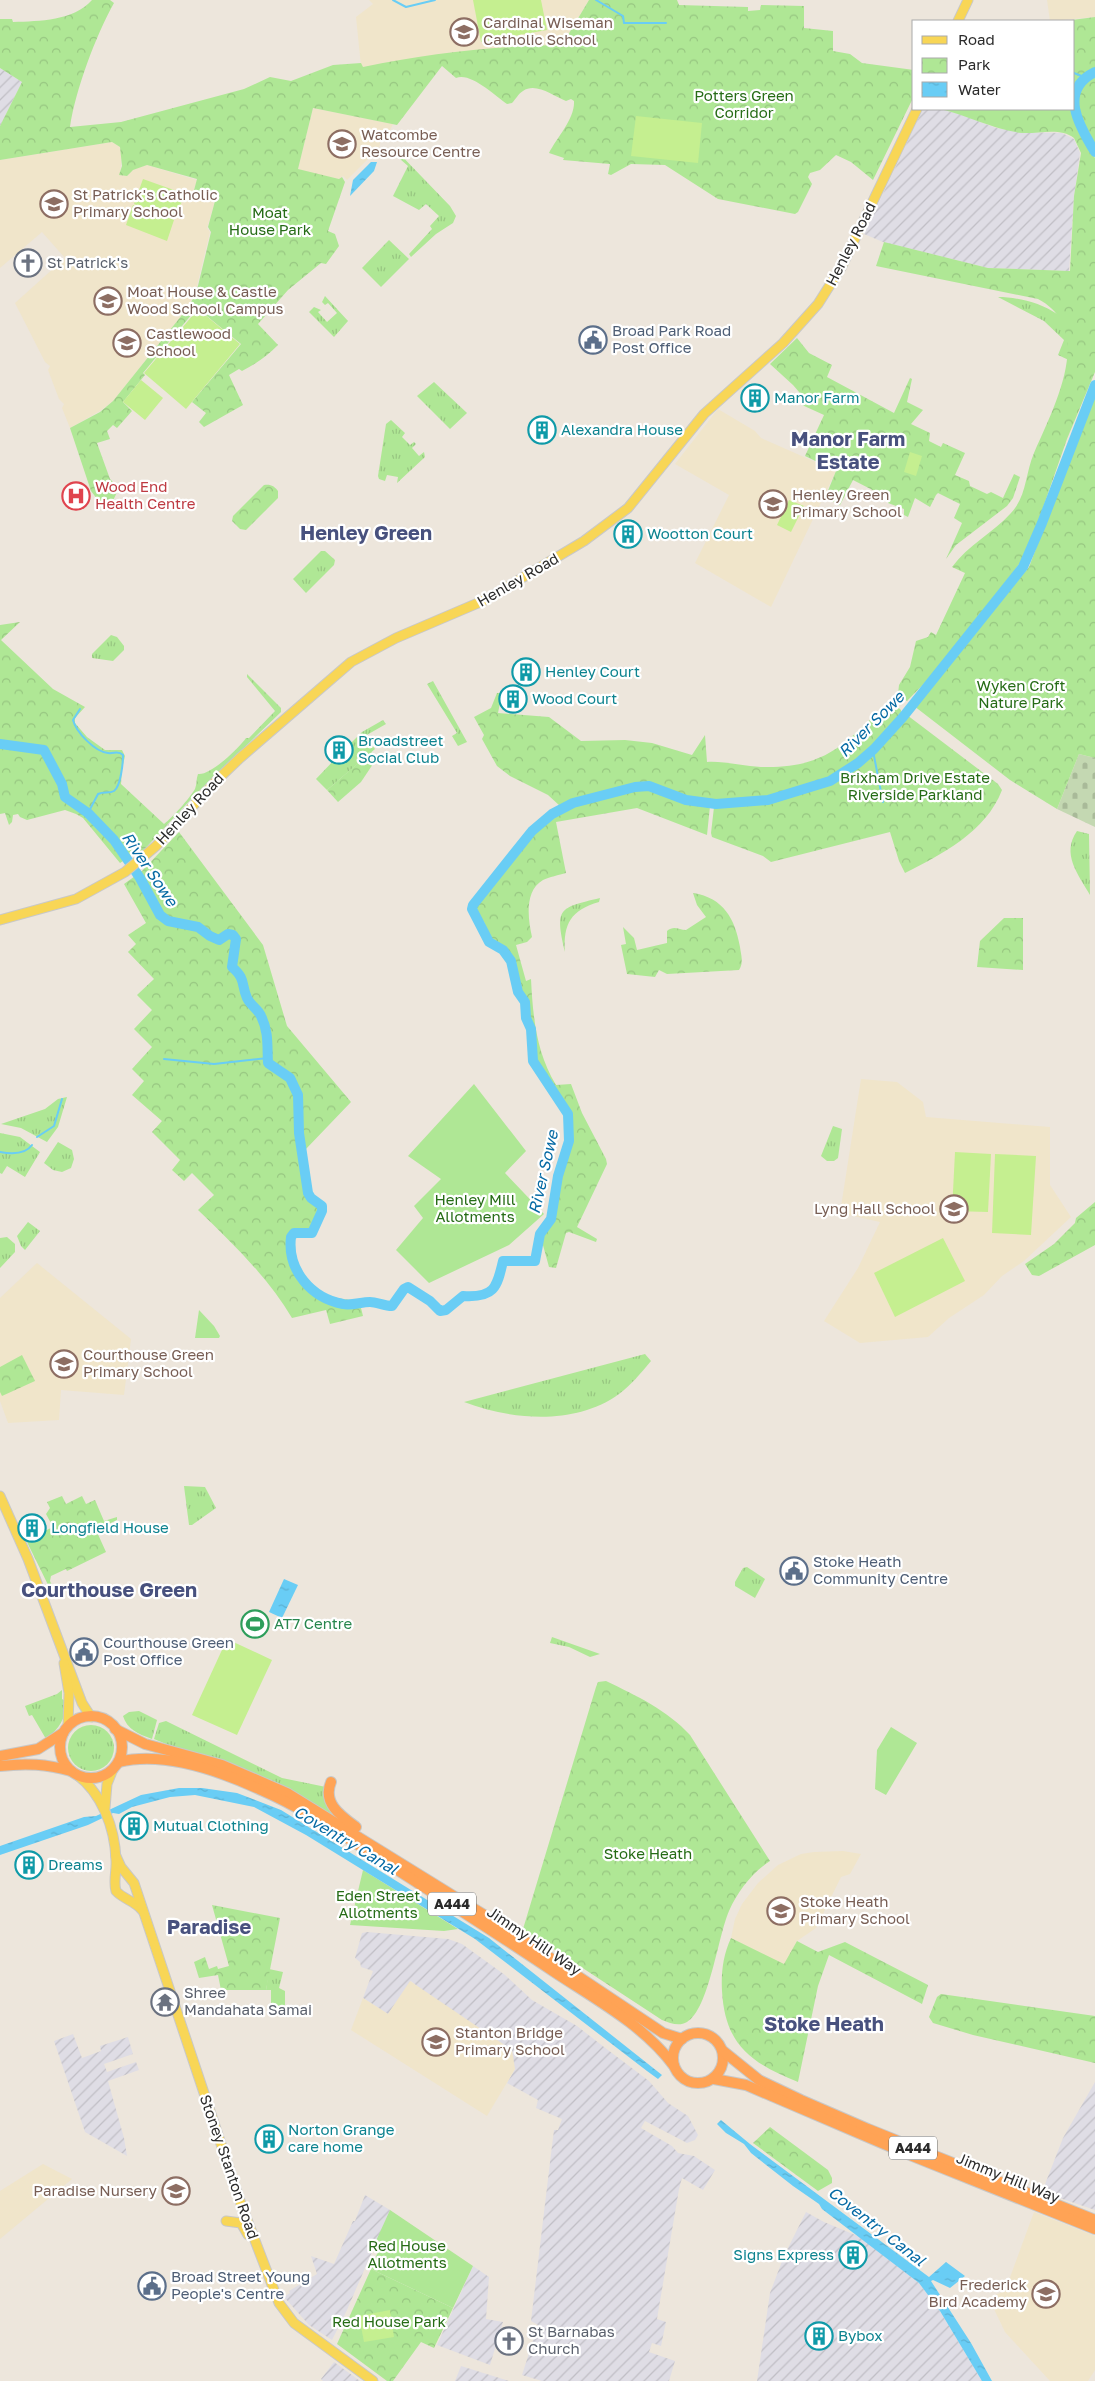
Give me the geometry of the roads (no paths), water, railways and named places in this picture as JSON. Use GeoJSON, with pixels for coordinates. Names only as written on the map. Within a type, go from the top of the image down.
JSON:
{"type":"FeatureCollection","features":[{"type":"Feature","properties":{"kind":"highway"},"geometry":{"type":"LineString","coordinates":[[0,1756],[38,1749],[78,1720],[90,1717],[107,1721],[115,1729],[122,1748],[116,1766],[94,1778],[34,1763],[0,1766]]}},
{"type":"Feature","properties":{"kind":"highway","name":"Jimmy Hill Way"},"geometry":{"type":"LineString","coordinates":[[115,1729],[129,1738],[222,1765],[280,1789],[510,1931],[663,2033],[677,2038]]}},
{"type":"Feature","properties":{"kind":"highway"},"geometry":{"type":"LineString","coordinates":[[66,1730],[62,1757],[74,1773]]}},
{"type":"Feature","properties":{"kind":"highway","name":"Jimmy Hill Way"},"geometry":{"type":"LineString","coordinates":[[116,1766],[135,1758],[156,1758],[179,1762],[237,1780],[291,1804],[510,1942],[646,2035],[673,2064]]}},
{"type":"Feature","properties":{"kind":"highway"},"geometry":{"type":"LineString","coordinates":[[331,1782],[328,1794],[333,1807],[396,1859]]}},
{"type":"Feature","properties":{"kind":"highway"},"geometry":{"type":"LineString","coordinates":[[697,2032],[714,2038],[723,2051],[723,2064],[714,2079],[704,2083],[691,2082],[683,2078],[673,2064],[677,2038],[697,2032]]}},
{"type":"Feature","properties":{"kind":"highway","name":"Jimmy Hill Way"},"geometry":{"type":"LineString","coordinates":[[723,2051],[759,2080],[868,2129],[1095,2220]]}},
{"type":"Feature","properties":{"kind":"highway","name":"Jimmy Hill Way"},"geometry":{"type":"LineString","coordinates":[[714,2079],[746,2086],[888,2146],[1095,2229]]}},
{"type":"Feature","properties":{"kind":"main road"},"geometry":{"type":"LineString","coordinates":[[958,20],[968,0]]}},
{"type":"Feature","properties":{"kind":"main road","name":"Henley Road"},"geometry":{"type":"LineString","coordinates":[[0,920],[76,899],[125,872],[141,860],[234,764],[291,712],[351,662],[396,638],[485,600],[584,541],[628,508],[704,414],[783,343],[818,304],[842,266],[917,110]]}},
{"type":"Feature","properties":{"kind":"main road"},"geometry":{"type":"LineString","coordinates":[[0,1496],[28,1559],[82,1703],[90,1717]]}},
{"type":"Feature","properties":{"kind":"main road"},"geometry":{"type":"LineString","coordinates":[[63,1650],[69,1693],[66,1730]]}},
{"type":"Feature","properties":{"kind":"main road"},"geometry":{"type":"LineString","coordinates":[[104,1809],[107,1784],[116,1766]]}},
{"type":"Feature","properties":{"kind":"main road"},"geometry":{"type":"LineString","coordinates":[[74,1773],[92,1788],[111,1826],[116,1856],[116,1891],[138,1904],[144,1912]]}},
{"type":"Feature","properties":{"kind":"main road"},"geometry":{"type":"LineString","coordinates":[[116,1856],[127,1876],[134,1881],[135,1887],[132,1893],[125,1896]]}},
{"type":"Feature","properties":{"kind":"main road"},"geometry":{"type":"LineString","coordinates":[[116,1880],[127,1876]]}},
{"type":"Feature","properties":{"kind":"main road","name":"Stoney Stanton Road"},"geometry":{"type":"LineString","coordinates":[[135,1887],[257,2248],[276,2297],[286,2315],[373,2381]]}},
{"type":"Feature","properties":{"kind":"main road"},"geometry":{"type":"LineString","coordinates":[[226,2221],[236,2221],[243,2225],[257,2248]]}},
{"type":"Feature","properties":{"kind":"water"},"geometry":{"type":"Polygon","coordinates":[[[371,162],[377,162],[374,171],[350,196],[353,180],[371,162]]]}},
{"type":"Feature","properties":{"kind":"water"},"geometry":{"type":"Polygon","coordinates":[[[284,1579],[298,1585],[282,1618],[269,1612],[284,1579]]]}},
{"type":"Feature","properties":{"kind":"water"},"geometry":{"type":"Polygon","coordinates":[[[179,1788],[202,1788],[237,1793],[281,1810],[489,1938],[662,2075],[658,2079],[475,1939],[306,1835],[254,1807],[195,1795],[170,1797],[132,1807],[119,1814],[113,1813],[88,1825],[0,1855],[0,1846],[84,1817],[96,1816],[141,1795],[179,1788]]]}},
{"type":"Feature","properties":{"kind":"water"},"geometry":{"type":"Polygon","coordinates":[[[721,2120],[750,2144],[929,2277],[946,2262],[965,2276],[950,2288],[933,2280],[931,2281],[971,2343],[992,2381],[982,2381],[940,2311],[919,2283],[751,2153],[744,2144],[726,2133],[717,2124],[721,2120]]]}},
{"type":"Feature","properties":{"kind":"waterway"},"geometry":{"type":"LineString","coordinates":[[393,0],[406,7],[435,0]]}},
{"type":"Feature","properties":{"kind":"waterway"},"geometry":{"type":"LineString","coordinates":[[596,0],[623,16],[624,23],[666,23]]}},
{"type":"Feature","properties":{"kind":"waterway","name":"River Sowe"},"geometry":{"type":"LineString","coordinates":[[1095,72],[1077,88],[1075,98],[1078,120],[1095,152]]}},
{"type":"Feature","properties":{"kind":"waterway"},"geometry":{"type":"LineString","coordinates":[[1075,73],[1084,77]]}},
{"type":"Feature","properties":{"kind":"waterway","name":"River Sowe"},"geometry":{"type":"LineString","coordinates":[[0,744],[44,750],[62,784],[65,797],[88,813],[114,840],[140,878],[160,915],[168,921],[198,927],[219,940],[228,934],[233,935],[236,939],[232,967],[239,975],[247,998],[264,1022],[268,1063],[290,1078],[298,1095],[299,1133],[308,1193],[311,1198],[322,1206],[322,1211],[312,1233],[294,1233],[291,1237],[293,1261],[304,1281],[321,1296],[331,1301],[349,1305],[370,1302],[392,1306],[404,1289],[408,1287],[430,1301],[440,1311],[446,1310],[463,1296],[488,1293],[499,1278],[503,1261],[535,1261],[540,1234],[551,1219],[558,1176],[569,1141],[568,1114],[533,1061],[531,1029],[526,1018],[525,1002],[518,992],[511,961],[503,950],[489,942],[472,909],[473,905],[532,831],[552,814],[573,803],[635,787],[649,786],[686,800],[716,804],[768,800],[830,781],[858,763],[874,749],[903,717],[1023,567],[1095,385]]}},
{"type":"Feature","properties":{"kind":"waterway"},"geometry":{"type":"LineString","coordinates":[[80,709],[73,720],[87,741],[103,752],[118,752],[123,755],[121,774],[116,788],[112,792],[98,794],[88,813]]}},
{"type":"Feature","properties":{"kind":"waterway"},"geometry":{"type":"LineString","coordinates":[[874,749],[883,802]]}},
{"type":"Feature","properties":{"kind":"waterway"},"geometry":{"type":"LineString","coordinates":[[164,1059],[214,1064],[268,1058]]}},
{"type":"Feature","properties":{"kind":"waterway"},"geometry":{"type":"LineString","coordinates":[[37,1137],[54,1126],[62,1099]]}},
{"type":"Feature","properties":{"kind":"waterway"},"geometry":{"type":"LineString","coordinates":[[0,1152],[22,1152],[32,1145]]}},
{"type":"Feature","properties":{"kind":"place","name":"Cardinal Wiseman Catholic School"},"geometry":{"type":"Point","coordinates":[464,32]}},
{"type":"Feature","properties":{"kind":"place","name":"Watcombe Resource Centre"},"geometry":{"type":"Point","coordinates":[342,144]}},
{"type":"Feature","properties":{"kind":"place","name":"St Patrick's Catholic Primary School"},"geometry":{"type":"Point","coordinates":[54,204]}},
{"type":"Feature","properties":{"kind":"place","name":"St Patrick's"},"geometry":{"type":"Point","coordinates":[28,263]}},
{"type":"Feature","properties":{"kind":"place","name":"Moat House & Castle Wood School Campus"},"geometry":{"type":"Point","coordinates":[108,301]}},
{"type":"Feature","properties":{"kind":"place","name":"Broad Park Road Post Office"},"geometry":{"type":"Point","coordinates":[593,340]}},
{"type":"Feature","properties":{"kind":"place","name":"Castlewood School"},"geometry":{"type":"Point","coordinates":[127,343]}},
{"type":"Feature","properties":{"kind":"place","name":"Manor Farm"},"geometry":{"type":"Point","coordinates":[755,398]}},
{"type":"Feature","properties":{"kind":"place","name":"Alexandra House"},"geometry":{"type":"Point","coordinates":[542,430]}},
{"type":"Feature","properties":{"kind":"place","name":"Wood End Health Centre"},"geometry":{"type":"Point","coordinates":[76,496]}},
{"type":"Feature","properties":{"kind":"place","name":"Henley Green Primary School"},"geometry":{"type":"Point","coordinates":[773,504]}},
{"type":"Feature","properties":{"kind":"place","name":"Wootton Court"},"geometry":{"type":"Point","coordinates":[628,534]}},
{"type":"Feature","properties":{"kind":"place","name":"Henley Court"},"geometry":{"type":"Point","coordinates":[526,672]}},
{"type":"Feature","properties":{"kind":"place","name":"Wood Court"},"geometry":{"type":"Point","coordinates":[513,699]}},
{"type":"Feature","properties":{"kind":"place","name":"Broadstreet Social Club"},"geometry":{"type":"Point","coordinates":[339,750]}},
{"type":"Feature","properties":{"kind":"place","name":"Lyng Hall School"},"geometry":{"type":"Point","coordinates":[954,1209]}},
{"type":"Feature","properties":{"kind":"place","name":"Courthouse Green Primary School"},"geometry":{"type":"Point","coordinates":[64,1364]}},
{"type":"Feature","properties":{"kind":"place","name":"Longfield House"},"geometry":{"type":"Point","coordinates":[32,1528]}},
{"type":"Feature","properties":{"kind":"place","name":"Stoke Heath Community Centre"},"geometry":{"type":"Point","coordinates":[794,1571]}},
{"type":"Feature","properties":{"kind":"place","name":"AT7 Centre"},"geometry":{"type":"Point","coordinates":[255,1624]}},
{"type":"Feature","properties":{"kind":"place","name":"Courthouse Green Post Office"},"geometry":{"type":"Point","coordinates":[84,1652]}},
{"type":"Feature","properties":{"kind":"place","name":"Mutual Clothing"},"geometry":{"type":"Point","coordinates":[134,1826]}},
{"type":"Feature","properties":{"kind":"place","name":"Dreams"},"geometry":{"type":"Point","coordinates":[29,1865]}},
{"type":"Feature","properties":{"kind":"place","name":"Stoke Heath Primary School"},"geometry":{"type":"Point","coordinates":[781,1911]}},
{"type":"Feature","properties":{"kind":"place","name":"Shree Mandahata Samai"},"geometry":{"type":"Point","coordinates":[165,2002]}},
{"type":"Feature","properties":{"kind":"place","name":"Stanton Bridge Primary School"},"geometry":{"type":"Point","coordinates":[436,2042]}},
{"type":"Feature","properties":{"kind":"place","name":"Norton Grange care home"},"geometry":{"type":"Point","coordinates":[269,2139]}},
{"type":"Feature","properties":{"kind":"place","name":"Paradise Nursery"},"geometry":{"type":"Point","coordinates":[176,2191]}},
{"type":"Feature","properties":{"kind":"place","name":"Signs Express"},"geometry":{"type":"Point","coordinates":[853,2255]}},
{"type":"Feature","properties":{"kind":"place","name":"Broad Street Young People's Centre"},"geometry":{"type":"Point","coordinates":[152,2286]}},
{"type":"Feature","properties":{"kind":"place","name":"Frederick Bird Academy"},"geometry":{"type":"Point","coordinates":[1046,2294]}},
{"type":"Feature","properties":{"kind":"place","name":"Bybox"},"geometry":{"type":"Point","coordinates":[819,2336]}},
{"type":"Feature","properties":{"kind":"place","name":"St Barnabas Church"},"geometry":{"type":"Point","coordinates":[509,2341]}},
{"type":"Feature","properties":{"kind":"district","name":"Manor Farm Estate"},"geometry":{"type":"Point","coordinates":[848,450]}},
{"type":"Feature","properties":{"kind":"district","name":"Henley Green"},"geometry":{"type":"Point","coordinates":[366,533]}},
{"type":"Feature","properties":{"kind":"district","name":"Courthouse Green"},"geometry":{"type":"Point","coordinates":[109,1590]}},
{"type":"Feature","properties":{"kind":"district","name":"Paradise"},"geometry":{"type":"Point","coordinates":[209,1927]}},
{"type":"Feature","properties":{"kind":"district","name":"Stoke Heath"},"geometry":{"type":"Point","coordinates":[824,2024]}},
{"type":"Feature","properties":{"kind":"park label","name":"Potters Green Corridor"},"geometry":{"type":"Point","coordinates":[744,104]}},
{"type":"Feature","properties":{"kind":"park label","name":"Moat House Park"},"geometry":{"type":"Point","coordinates":[270,222]}},
{"type":"Feature","properties":{"kind":"park label","name":"Wyken Croft Nature Park"},"geometry":{"type":"Point","coordinates":[1021,694]}},
{"type":"Feature","properties":{"kind":"park label","name":"Brixham Drive Estate Riverside Parkland"},"geometry":{"type":"Point","coordinates":[915,786]}},
{"type":"Feature","properties":{"kind":"park label","name":"Henley Mill Allotments"},"geometry":{"type":"Point","coordinates":[475,1208]}},
{"type":"Feature","properties":{"kind":"park label","name":"Eden Street Allotments"},"geometry":{"type":"Point","coordinates":[378,1904]}},
{"type":"Feature","properties":{"kind":"park label","name":"Red House Allotments"},"geometry":{"type":"Point","coordinates":[407,2254]}},
{"type":"Feature","properties":{"kind":"park label","name":"Red House Park"},"geometry":{"type":"Point","coordinates":[389,2322]}},
{"type":"Feature","properties":{"kind":"water label","name":"Coventry Canal"},"geometry":{"type":"Point","coordinates":[346,1840]}},
{"type":"Feature","properties":{"kind":"water label","name":"Coventry Canal"},"geometry":{"type":"Point","coordinates":[877,2226]}}]}
